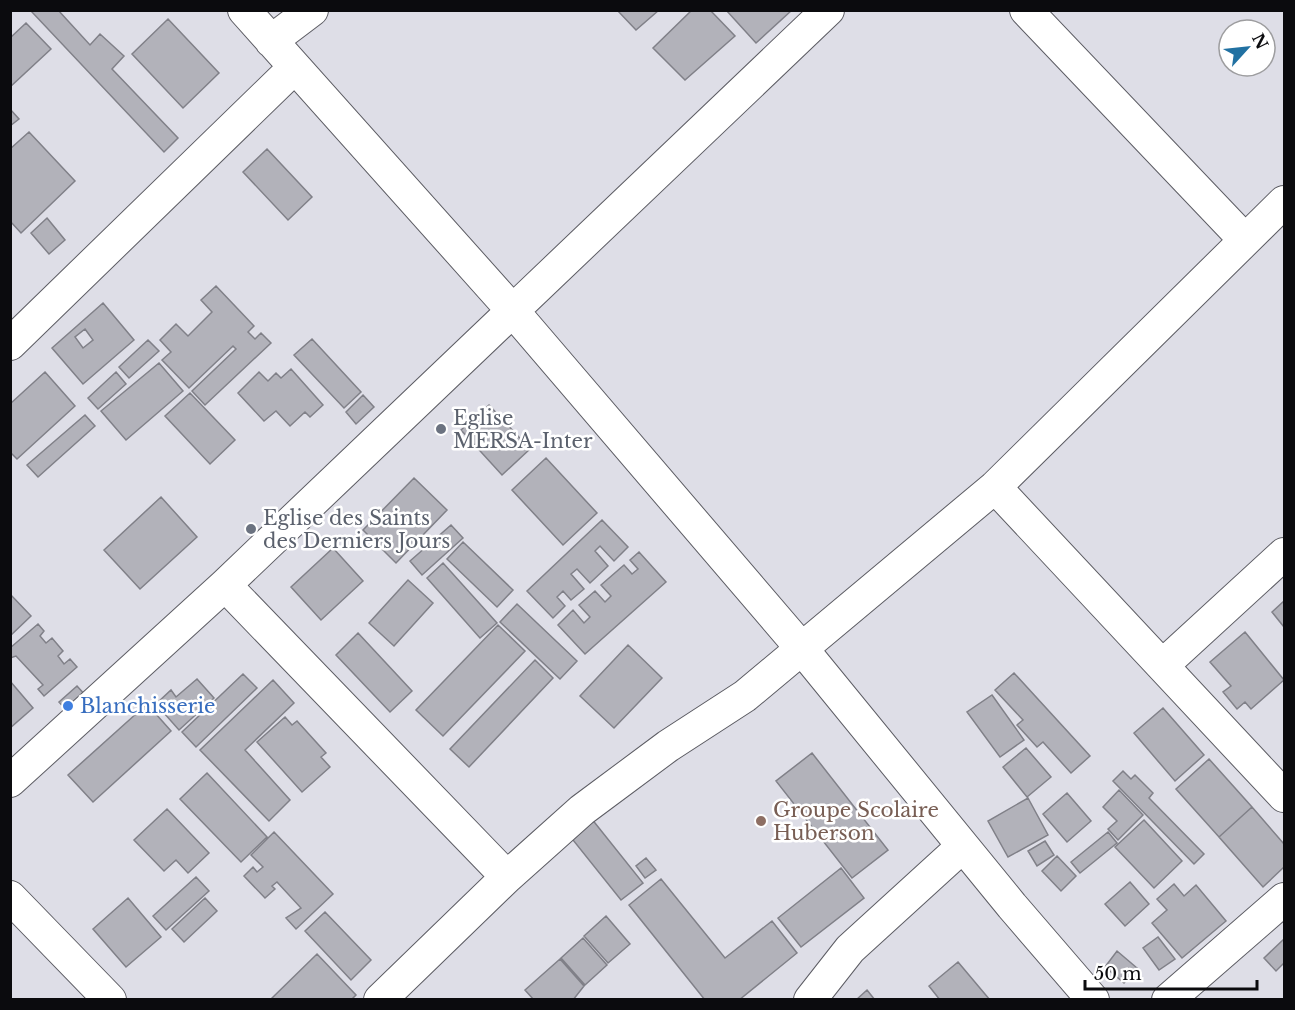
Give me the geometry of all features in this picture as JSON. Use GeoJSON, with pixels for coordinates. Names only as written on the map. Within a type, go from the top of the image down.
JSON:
{"type":"FeatureCollection","features":[{"type":"Feature","properties":{"kind":"street"},"geometry":{"type":"LineString","coordinates":[[244,10],[512,310],[803,650],[963,846],[1093,999]]}},
{"type":"Feature","properties":{"kind":"street"},"geometry":{"type":"LineString","coordinates":[[271,41],[312,10]]}},
{"type":"Feature","properties":{"kind":"street"},"geometry":{"type":"LineString","coordinates":[[10,781],[225,585],[828,10]]}},
{"type":"Feature","properties":{"kind":"street"},"geometry":{"type":"LineString","coordinates":[[1026,10],[1245,240]]}},
{"type":"Feature","properties":{"kind":"street"},"geometry":{"type":"LineString","coordinates":[[10,344],[294,68]]}},
{"type":"Feature","properties":{"kind":"street"},"geometry":{"type":"LineString","coordinates":[[380,999],[507,877],[582,810],[668,746],[745,696],[803,650],[995,487],[1284,202]]}},
{"type":"Feature","properties":{"kind":"street"},"geometry":{"type":"LineString","coordinates":[[995,487],[1284,795]]}},
{"type":"Feature","properties":{"kind":"street"},"geometry":{"type":"LineString","coordinates":[[1163,665],[1284,554]]}},
{"type":"Feature","properties":{"kind":"street"},"geometry":{"type":"LineString","coordinates":[[225,585],[507,877]]}},
{"type":"Feature","properties":{"kind":"street"},"geometry":{"type":"LineString","coordinates":[[810,999],[850,949],[963,846]]}},
{"type":"Feature","properties":{"kind":"street"},"geometry":{"type":"LineString","coordinates":[[10,897],[103,997]]}},
{"type":"Feature","properties":{"kind":"street"},"geometry":{"type":"LineString","coordinates":[[1168,999],[1284,899]]}},
{"type":"Feature","properties":{"kind":"building"},"geometry":{"type":"Polygon","coordinates":[[[58,10],[90,45],[100,34],[124,56],[112,69],[178,138],[164,152],[31,11],[58,10]]]}},
{"type":"Feature","properties":{"kind":"building"},"geometry":{"type":"Polygon","coordinates":[[[617,10],[659,10],[636,30],[617,10]]]}},
{"type":"Feature","properties":{"kind":"building"},"geometry":{"type":"Polygon","coordinates":[[[692,10],[710,10],[735,36],[685,80],[653,48],[692,10]]]}},
{"type":"Feature","properties":{"kind":"building"},"geometry":{"type":"Polygon","coordinates":[[[726,10],[792,10],[756,43],[726,10]]]}},
{"type":"Feature","properties":{"kind":"building"},"geometry":{"type":"Polygon","coordinates":[[[168,19],[219,73],[183,108],[132,54],[168,19]]]}},
{"type":"Feature","properties":{"kind":"building"},"geometry":{"type":"Polygon","coordinates":[[[26,23],[51,49],[10,87],[10,38],[26,23]]]}},
{"type":"Feature","properties":{"kind":"building"},"geometry":{"type":"Polygon","coordinates":[[[10,109],[19,119],[10,126],[10,109]]]}},
{"type":"Feature","properties":{"kind":"building"},"geometry":{"type":"Polygon","coordinates":[[[29,132],[75,181],[21,233],[10,221],[10,149],[29,132]]]}},
{"type":"Feature","properties":{"kind":"building"},"geometry":{"type":"Polygon","coordinates":[[[267,149],[312,197],[288,220],[243,172],[267,149]]]}},
{"type":"Feature","properties":{"kind":"building"},"geometry":{"type":"Polygon","coordinates":[[[47,218],[65,240],[49,254],[31,233],[47,218]]]}},
{"type":"Feature","properties":{"kind":"building"},"geometry":{"type":"Polygon","coordinates":[[[216,286],[254,326],[248,332],[255,339],[261,333],[271,343],[205,405],[192,391],[236,349],[233,346],[189,388],[162,360],[171,352],[160,340],[176,324],[188,336],[212,312],[201,300],[216,286]]]}},
{"type":"Feature","properties":{"kind":"building"},"geometry":{"type":"Polygon","coordinates":[[[103,303],[134,340],[83,384],[52,348],[103,303]],[[85,329],[75,337],[83,348],[93,340],[85,329]]]}},
{"type":"Feature","properties":{"kind":"building"},"geometry":{"type":"Polygon","coordinates":[[[312,339],[361,392],[344,408],[294,355],[312,339]]]}},
{"type":"Feature","properties":{"kind":"building"},"geometry":{"type":"Polygon","coordinates":[[[148,340],[159,351],[129,378],[119,367],[148,340]]]}},
{"type":"Feature","properties":{"kind":"building"},"geometry":{"type":"Polygon","coordinates":[[[159,363],[183,391],[126,440],[101,411],[159,363]]]}},
{"type":"Feature","properties":{"kind":"building"},"geometry":{"type":"Polygon","coordinates":[[[291,369],[323,405],[310,417],[305,412],[290,426],[276,411],[264,421],[238,393],[259,372],[268,381],[276,373],[281,378],[291,369]]]}},
{"type":"Feature","properties":{"kind":"building"},"geometry":{"type":"Polygon","coordinates":[[[45,372],[75,406],[17,459],[10,452],[10,404],[45,372]]]}},
{"type":"Feature","properties":{"kind":"building"},"geometry":{"type":"Polygon","coordinates":[[[116,372],[126,384],[98,409],[88,398],[116,372]]]}},
{"type":"Feature","properties":{"kind":"building"},"geometry":{"type":"Polygon","coordinates":[[[190,393],[235,440],[210,464],[165,416],[190,393]]]}},
{"type":"Feature","properties":{"kind":"building"},"geometry":{"type":"Polygon","coordinates":[[[363,395],[374,407],[356,424],[346,412],[363,395]]]}},
{"type":"Feature","properties":{"kind":"building"},"geometry":{"type":"Polygon","coordinates":[[[489,405],[530,449],[502,475],[461,430],[489,405]]]}},
{"type":"Feature","properties":{"kind":"building"},"geometry":{"type":"Polygon","coordinates":[[[85,415],[95,426],[38,477],[27,465],[85,415]]]}},
{"type":"Feature","properties":{"kind":"building"},"geometry":{"type":"Polygon","coordinates":[[[546,458],[597,513],[563,545],[512,490],[546,458]]]}},
{"type":"Feature","properties":{"kind":"building"},"geometry":{"type":"Polygon","coordinates":[[[414,478],[447,510],[396,563],[363,530],[414,478]]]}},
{"type":"Feature","properties":{"kind":"building"},"geometry":{"type":"Polygon","coordinates":[[[161,497],[197,537],[140,589],[104,550],[161,497]]]}},
{"type":"Feature","properties":{"kind":"building"},"geometry":{"type":"Polygon","coordinates":[[[602,520],[628,547],[614,561],[600,546],[595,551],[608,566],[590,583],[577,569],[571,574],[584,589],[571,600],[563,591],[557,597],[565,606],[553,618],[527,591],[602,520]]]}},
{"type":"Feature","properties":{"kind":"building"},"geometry":{"type":"Polygon","coordinates":[[[451,525],[463,538],[422,575],[410,561],[451,525]]]}},
{"type":"Feature","properties":{"kind":"building"},"geometry":{"type":"Polygon","coordinates":[[[463,542],[513,590],[497,607],[447,559],[463,542]]]}},
{"type":"Feature","properties":{"kind":"building"},"geometry":{"type":"Polygon","coordinates":[[[333,548],[363,581],[321,620],[291,587],[333,548]]]}},
{"type":"Feature","properties":{"kind":"building"},"geometry":{"type":"Polygon","coordinates":[[[639,552],[666,582],[585,654],[558,625],[573,610],[584,623],[590,617],[579,605],[595,591],[605,602],[611,596],[601,585],[624,565],[632,574],[638,569],[630,560],[639,552]]]}},
{"type":"Feature","properties":{"kind":"building"},"geometry":{"type":"Polygon","coordinates":[[[443,563],[497,623],[480,638],[427,578],[443,563]]]}},
{"type":"Feature","properties":{"kind":"building"},"geometry":{"type":"Polygon","coordinates":[[[408,580],[433,603],[394,646],[369,623],[408,580]]]}},
{"type":"Feature","properties":{"kind":"building"},"geometry":{"type":"Polygon","coordinates":[[[10,594],[31,616],[10,636],[10,594]]]}},
{"type":"Feature","properties":{"kind":"building"},"geometry":{"type":"Polygon","coordinates":[[[1284,601],[1284,627],[1272,612],[1284,601]]]}},
{"type":"Feature","properties":{"kind":"building"},"geometry":{"type":"Polygon","coordinates":[[[517,604],[577,661],[560,679],[500,622],[517,604]]]}},
{"type":"Feature","properties":{"kind":"building"},"geometry":{"type":"Polygon","coordinates":[[[38,624],[44,631],[40,636],[46,643],[52,638],[63,651],[58,656],[64,664],[70,659],[77,667],[44,696],[38,689],[43,685],[16,656],[10,658],[10,648],[38,624]]]}},
{"type":"Feature","properties":{"kind":"building"},"geometry":{"type":"Polygon","coordinates":[[[498,625],[525,651],[443,736],[416,710],[498,625]]]}},
{"type":"Feature","properties":{"kind":"building"},"geometry":{"type":"Polygon","coordinates":[[[1245,632],[1284,680],[1251,709],[1245,702],[1237,709],[1223,692],[1231,686],[1210,662],[1245,632]]]}},
{"type":"Feature","properties":{"kind":"building"},"geometry":{"type":"Polygon","coordinates":[[[358,633],[412,691],[390,712],[336,655],[358,633]]]}},
{"type":"Feature","properties":{"kind":"building"},"geometry":{"type":"Polygon","coordinates":[[[628,645],[662,678],[614,728],[580,696],[628,645]]]}},
{"type":"Feature","properties":{"kind":"building"},"geometry":{"type":"Polygon","coordinates":[[[535,660],[553,678],[469,767],[450,749],[535,660]]]}},
{"type":"Feature","properties":{"kind":"building"},"geometry":{"type":"Polygon","coordinates":[[[1014,673],[1090,756],[1071,773],[1043,742],[1037,747],[1017,725],[1023,720],[995,690],[1014,673]]]}},
{"type":"Feature","properties":{"kind":"building"},"geometry":{"type":"Polygon","coordinates":[[[243,674],[257,688],[196,747],[182,732],[243,674]]]}},
{"type":"Feature","properties":{"kind":"building"},"geometry":{"type":"Polygon","coordinates":[[[197,679],[214,698],[179,730],[156,704],[171,690],[176,697],[197,679]]]}},
{"type":"Feature","properties":{"kind":"building"},"geometry":{"type":"Polygon","coordinates":[[[273,680],[294,703],[245,750],[290,800],[269,821],[200,750],[273,680]]]}},
{"type":"Feature","properties":{"kind":"building"},"geometry":{"type":"Polygon","coordinates":[[[10,681],[33,708],[10,728],[10,681]]]}},
{"type":"Feature","properties":{"kind":"building"},"geometry":{"type":"Polygon","coordinates":[[[77,686],[86,696],[68,712],[59,702],[77,686]]]}},
{"type":"Feature","properties":{"kind":"building"},"geometry":{"type":"Polygon","coordinates":[[[992,695],[1024,740],[1000,757],[967,712],[992,695]]]}},
{"type":"Feature","properties":{"kind":"building"},"geometry":{"type":"Polygon","coordinates":[[[147,704],[171,731],[93,802],[68,775],[147,704]]]}},
{"type":"Feature","properties":{"kind":"building"},"geometry":{"type":"Polygon","coordinates":[[[1163,708],[1204,755],[1175,781],[1134,733],[1163,708]]]}},
{"type":"Feature","properties":{"kind":"building"},"geometry":{"type":"Polygon","coordinates":[[[285,717],[292,725],[297,721],[326,753],[321,757],[330,767],[302,792],[257,742],[285,717]]]}},
{"type":"Feature","properties":{"kind":"building"},"geometry":{"type":"Polygon","coordinates":[[[1026,748],[1051,777],[1027,797],[1003,767],[1026,748]]]}},
{"type":"Feature","properties":{"kind":"building"},"geometry":{"type":"Polygon","coordinates":[[[812,753],[888,850],[852,878],[776,781],[812,753]]]}},
{"type":"Feature","properties":{"kind":"building"},"geometry":{"type":"Polygon","coordinates":[[[1209,759],[1252,807],[1219,837],[1176,789],[1209,759]]]}},
{"type":"Feature","properties":{"kind":"building"},"geometry":{"type":"Polygon","coordinates":[[[1123,771],[1131,779],[1135,775],[1153,793],[1149,798],[1204,854],[1194,864],[1113,781],[1123,771]]]}},
{"type":"Feature","properties":{"kind":"building"},"geometry":{"type":"Polygon","coordinates":[[[207,773],[267,837],[241,862],[180,799],[207,773]]]}},
{"type":"Feature","properties":{"kind":"building"},"geometry":{"type":"Polygon","coordinates":[[[1119,790],[1143,815],[1118,840],[1108,829],[1117,821],[1103,807],[1119,790]]]}},
{"type":"Feature","properties":{"kind":"building"},"geometry":{"type":"Polygon","coordinates":[[[1067,793],[1091,821],[1067,842],[1043,814],[1067,793]]]}},
{"type":"Feature","properties":{"kind":"building"},"geometry":{"type":"Polygon","coordinates":[[[1028,798],[1048,835],[1008,857],[988,821],[1028,798]]]}},
{"type":"Feature","properties":{"kind":"building"},"geometry":{"type":"Polygon","coordinates":[[[1252,807],[1284,844],[1284,867],[1263,887],[1219,837],[1252,807]]]}},
{"type":"Feature","properties":{"kind":"building"},"geometry":{"type":"Polygon","coordinates":[[[167,809],[209,853],[188,873],[176,860],[164,871],[134,840],[167,809]]]}},
{"type":"Feature","properties":{"kind":"building"},"geometry":{"type":"Polygon","coordinates":[[[587,813],[643,883],[621,900],[565,830],[587,813]]]}},
{"type":"Feature","properties":{"kind":"building"},"geometry":{"type":"Polygon","coordinates":[[[1144,820],[1182,861],[1154,888],[1115,847],[1144,820]]]}},
{"type":"Feature","properties":{"kind":"building"},"geometry":{"type":"Polygon","coordinates":[[[274,832],[333,894],[296,929],[286,918],[301,908],[277,882],[272,886],[275,889],[265,898],[244,876],[253,867],[257,872],[263,867],[251,855],[274,832]]]}},
{"type":"Feature","properties":{"kind":"building"},"geometry":{"type":"Polygon","coordinates":[[[1108,832],[1117,843],[1080,873],[1071,862],[1108,832]]]}},
{"type":"Feature","properties":{"kind":"building"},"geometry":{"type":"Polygon","coordinates":[[[1045,841],[1054,855],[1037,866],[1028,851],[1045,841]]]}},
{"type":"Feature","properties":{"kind":"building"},"geometry":{"type":"Polygon","coordinates":[[[1057,856],[1076,876],[1061,891],[1042,871],[1057,856]]]}},
{"type":"Feature","properties":{"kind":"building"},"geometry":{"type":"Polygon","coordinates":[[[646,858],[656,870],[645,878],[636,866],[646,858]]]}},
{"type":"Feature","properties":{"kind":"building"},"geometry":{"type":"Polygon","coordinates":[[[841,868],[864,898],[801,947],[778,918],[841,868]]]}},
{"type":"Feature","properties":{"kind":"building"},"geometry":{"type":"Polygon","coordinates":[[[196,877],[209,891],[166,930],[153,916],[196,877]]]}},
{"type":"Feature","properties":{"kind":"building"},"geometry":{"type":"Polygon","coordinates":[[[661,879],[725,958],[772,921],[797,953],[739,1000],[705,1000],[629,905],[661,879]]]}},
{"type":"Feature","properties":{"kind":"building"},"geometry":{"type":"Polygon","coordinates":[[[1130,882],[1149,904],[1125,926],[1105,904],[1130,882]]]}},
{"type":"Feature","properties":{"kind":"building"},"geometry":{"type":"Polygon","coordinates":[[[1174,884],[1184,896],[1196,885],[1226,921],[1182,958],[1152,923],[1167,910],[1157,899],[1174,884]]]}},
{"type":"Feature","properties":{"kind":"building"},"geometry":{"type":"Polygon","coordinates":[[[128,898],[161,937],[126,967],[93,929],[128,898]]]}},
{"type":"Feature","properties":{"kind":"building"},"geometry":{"type":"Polygon","coordinates":[[[205,898],[217,911],[184,942],[172,929],[205,898]]]}},
{"type":"Feature","properties":{"kind":"building"},"geometry":{"type":"Polygon","coordinates":[[[325,912],[371,960],[351,980],[305,931],[325,912]]]}},
{"type":"Feature","properties":{"kind":"building"},"geometry":{"type":"Polygon","coordinates":[[[606,916],[630,944],[608,963],[584,936],[606,916]]]}},
{"type":"Feature","properties":{"kind":"building"},"geometry":{"type":"Polygon","coordinates":[[[1158,937],[1175,959],[1159,970],[1143,948],[1158,937]]]}},
{"type":"Feature","properties":{"kind":"building"},"geometry":{"type":"Polygon","coordinates":[[[583,938],[607,965],[585,985],[561,958],[583,938]]]}},
{"type":"Feature","properties":{"kind":"building"},"geometry":{"type":"Polygon","coordinates":[[[1284,939],[1284,963],[1276,971],[1264,958],[1284,939]]]}},
{"type":"Feature","properties":{"kind":"building"},"geometry":{"type":"Polygon","coordinates":[[[1117,951],[1137,968],[1124,983],[1105,967],[1117,951]]]}},
{"type":"Feature","properties":{"kind":"building"},"geometry":{"type":"Polygon","coordinates":[[[317,954],[356,995],[351,1000],[270,1000],[317,954]]]}},
{"type":"Feature","properties":{"kind":"building"},"geometry":{"type":"Polygon","coordinates":[[[560,959],[584,986],[573,1000],[534,1000],[525,990],[560,959]]]}},
{"type":"Feature","properties":{"kind":"building"},"geometry":{"type":"Polygon","coordinates":[[[958,962],[990,1000],[940,1000],[929,986],[958,962]]]}},
{"type":"Feature","properties":{"kind":"building"},"geometry":{"type":"Polygon","coordinates":[[[867,990],[875,1000],[856,1000],[867,990]]]}},
{"type":"Feature","properties":{"kind":"place","name":"Eglise MERSA-Inter"},"geometry":{"type":"Point","coordinates":[441,429]}},
{"type":"Feature","properties":{"kind":"place","name":"Eglise des Saints des Derniers Jours"},"geometry":{"type":"Point","coordinates":[251,529]}},
{"type":"Feature","properties":{"kind":"place","name":"Blanchisserie"},"geometry":{"type":"Point","coordinates":[68,706]}},
{"type":"Feature","properties":{"kind":"place","name":"Groupe Scolaire Huberson"},"geometry":{"type":"Point","coordinates":[761,821]}}]}
